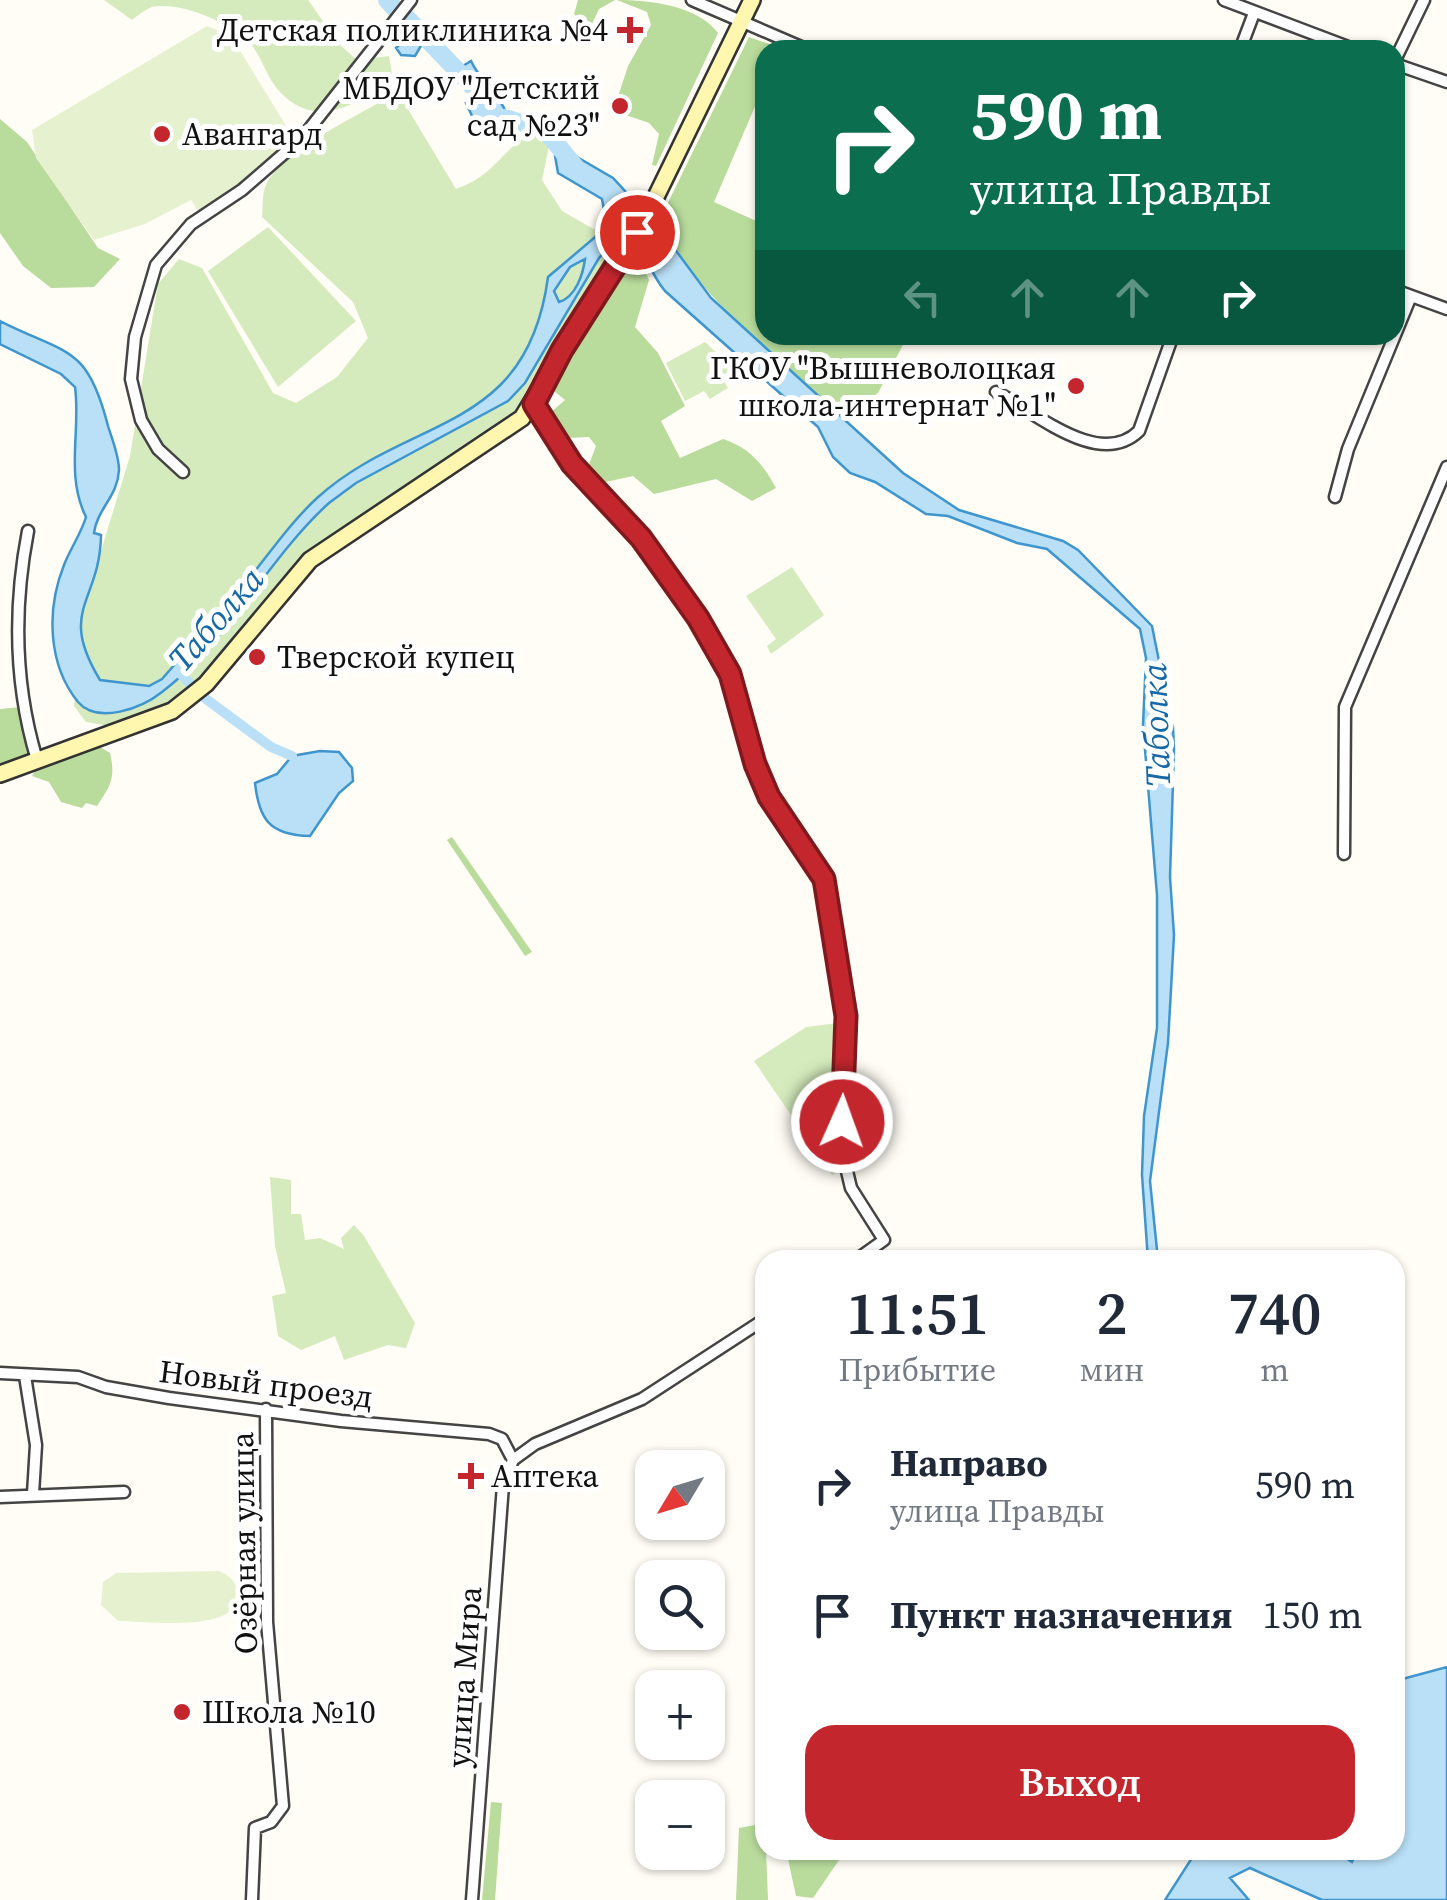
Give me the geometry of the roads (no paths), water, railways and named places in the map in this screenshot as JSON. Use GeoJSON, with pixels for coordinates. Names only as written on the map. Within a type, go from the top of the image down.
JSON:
{"type":"FeatureCollection","features":[{"type":"Feature","properties":{"kind":"street"},"geometry":{"type":"LineString","coordinates":[[183,472],[158,449],[141,420],[131,380],[135,337],[156,265],[192,224],[242,190],[302,137],[411,0]]}},
{"type":"Feature","properties":{"kind":"street"},"geometry":{"type":"LineString","coordinates":[[692,0],[782,40]]}},
{"type":"Feature","properties":{"kind":"street"},"geometry":{"type":"LineString","coordinates":[[0,774],[172,711],[206,684],[299,570],[408,492],[498,438],[534,404],[562,350],[650,209],[752,0]]}},
{"type":"Feature","properties":{"kind":"street"},"geometry":{"type":"LineString","coordinates":[[1224,0],[1328,40]]}},
{"type":"Feature","properties":{"kind":"street"},"geometry":{"type":"LineString","coordinates":[[1405,41],[1424,0]]}},
{"type":"Feature","properties":{"kind":"street"},"geometry":{"type":"LineString","coordinates":[[1244,40],[1254,13]]}},
{"type":"Feature","properties":{"kind":"street"},"geometry":{"type":"LineString","coordinates":[[1405,66],[1447,82]]}},
{"type":"Feature","properties":{"kind":"street"},"geometry":{"type":"LineString","coordinates":[[1405,294],[1447,309]]}},
{"type":"Feature","properties":{"kind":"street"},"geometry":{"type":"LineString","coordinates":[[1405,311],[1411,296]]}},
{"type":"Feature","properties":{"kind":"street"},"geometry":{"type":"LineString","coordinates":[[996,392],[1096,445],[1126,441],[1139,431],[1169,345]]}},
{"type":"Feature","properties":{"kind":"street"},"geometry":{"type":"LineString","coordinates":[[1334,497],[1348,449],[1391,345]]}},
{"type":"Feature","properties":{"kind":"street"},"geometry":{"type":"LineString","coordinates":[[534,404],[572,464],[641,538],[698,618],[730,674],[755,764],[769,797],[824,879],[846,1016],[841,1146],[851,1188],[884,1240],[870,1250]]}},
{"type":"Feature","properties":{"kind":"street"},"geometry":{"type":"LineString","coordinates":[[1344,854],[1344,708],[1447,467]]}},
{"type":"Feature","properties":{"kind":"street"},"geometry":{"type":"LineString","coordinates":[[28,530],[18,606],[18,661],[20,694],[38,760]]}},
{"type":"Feature","properties":{"kind":"street"},"geometry":{"type":"LineString","coordinates":[[513,1460],[534,1444],[642,1399],[755,1326]]}},
{"type":"Feature","properties":{"kind":"street","name":"Новый проезд"},"geometry":{"type":"LineString","coordinates":[[0,1373],[78,1377],[106,1387],[169,1398],[340,1421],[489,1434],[502,1438],[513,1460]]}},
{"type":"Feature","properties":{"kind":"street"},"geometry":{"type":"LineString","coordinates":[[25,1376],[36,1445],[33,1494]]}},
{"type":"Feature","properties":{"kind":"street","name":"Озёрная улица"},"geometry":{"type":"LineString","coordinates":[[252,1900],[255,1828],[271,1822],[283,1806],[267,1622],[266,1409]]}},
{"type":"Feature","properties":{"kind":"street","name":"улица Мира"},"geometry":{"type":"LineString","coordinates":[[472,1900],[503,1485],[513,1460]]}},
{"type":"Feature","properties":{"kind":"street"},"geometry":{"type":"LineString","coordinates":[[0,1497],[124,1492]]}},
{"type":"Feature","properties":{"kind":"water"},"geometry":{"type":"Polygon","coordinates":[[[422,28],[428,34],[415,56],[401,55],[396,48],[414,30],[422,28]]]}},
{"type":"Feature","properties":{"kind":"water"},"geometry":{"type":"Polygon","coordinates":[[[471,61],[507,116],[526,121],[527,127],[503,135],[496,129],[481,135],[466,103],[477,97],[456,70],[471,61]]]}},
{"type":"Feature","properties":{"kind":"water"},"geometry":{"type":"Polygon","coordinates":[[[565,150],[613,178],[660,229],[711,298],[755,338],[755,345],[763,345],[903,473],[959,510],[1063,541],[1078,550],[1152,626],[1162,676],[1156,694],[1173,726],[1174,750],[1170,877],[1174,935],[1168,1043],[1150,1181],[1157,1250],[1147,1250],[1142,1175],[1144,1116],[1157,1028],[1157,895],[1143,725],[1146,658],[1140,629],[1047,549],[1017,543],[948,516],[926,514],[875,482],[850,473],[833,457],[818,427],[665,291],[628,227],[599,258],[525,383],[508,401],[356,483],[329,503],[286,549],[206,650],[162,692],[143,704],[108,713],[87,709],[68,687],[56,654],[53,618],[58,582],[86,517],[76,485],[75,387],[61,374],[0,344],[0,321],[71,356],[92,380],[100,399],[119,470],[94,533],[101,535],[99,558],[84,606],[82,637],[100,680],[149,686],[162,679],[317,498],[389,450],[460,415],[490,394],[516,366],[536,328],[548,277],[607,227],[602,199],[558,173],[555,156],[565,150]],[[585,259],[570,267],[554,291],[559,302],[574,290],[585,259]]]}},
{"type":"Feature","properties":{"kind":"water"},"geometry":{"type":"Polygon","coordinates":[[[339,752],[352,768],[353,781],[339,793],[310,836],[276,828],[263,815],[255,783],[277,774],[292,756],[339,752]]]}},
{"type":"Feature","properties":{"kind":"water"},"geometry":{"type":"Polygon","coordinates":[[[1447,1667],[1447,1900],[1322,1900],[1250,1868],[1230,1878],[1249,1900],[1165,1900],[1191,1860],[1405,1860],[1405,1678],[1447,1667]]]}},
{"type":"Feature","properties":{"kind":"waterway","name":"Таболка"},"geometry":{"type":"LineString","coordinates":[[387,0],[397,11]]}},
{"type":"Feature","properties":{"kind":"waterway","name":"Таболка"},"geometry":{"type":"LineString","coordinates":[[405,16],[472,86]]}},
{"type":"Feature","properties":{"kind":"waterway","name":"Таболка"},"geometry":{"type":"LineString","coordinates":[[505,118],[545,130],[578,170]]}},
{"type":"Feature","properties":{"kind":"waterway"},"geometry":{"type":"LineString","coordinates":[[181,674],[192,686]]}},
{"type":"Feature","properties":{"kind":"waterway"},"geometry":{"type":"LineString","coordinates":[[202,696],[271,747],[292,756]]}},
{"type":"Feature","properties":{"kind":"place","name":"Детская поликлиника №4"},"geometry":{"type":"Point","coordinates":[630,30]}},
{"type":"Feature","properties":{"kind":"place","name":"МБДОУ \"Детский сад №23\""},"geometry":{"type":"Point","coordinates":[620,106]}},
{"type":"Feature","properties":{"kind":"place","name":"Авангард"},"geometry":{"type":"Point","coordinates":[162,134]}},
{"type":"Feature","properties":{"kind":"place","name":"ГКОУ \"Вышневолоцкая школа-интернат №1\""},"geometry":{"type":"Point","coordinates":[1076,386]}},
{"type":"Feature","properties":{"kind":"place","name":"Тверской купец"},"geometry":{"type":"Point","coordinates":[257,657]}},
{"type":"Feature","properties":{"kind":"place","name":"Аптека"},"geometry":{"type":"Point","coordinates":[471,1476]}},
{"type":"Feature","properties":{"kind":"place","name":"Школа №10"},"geometry":{"type":"Point","coordinates":[182,1712]}}]}
